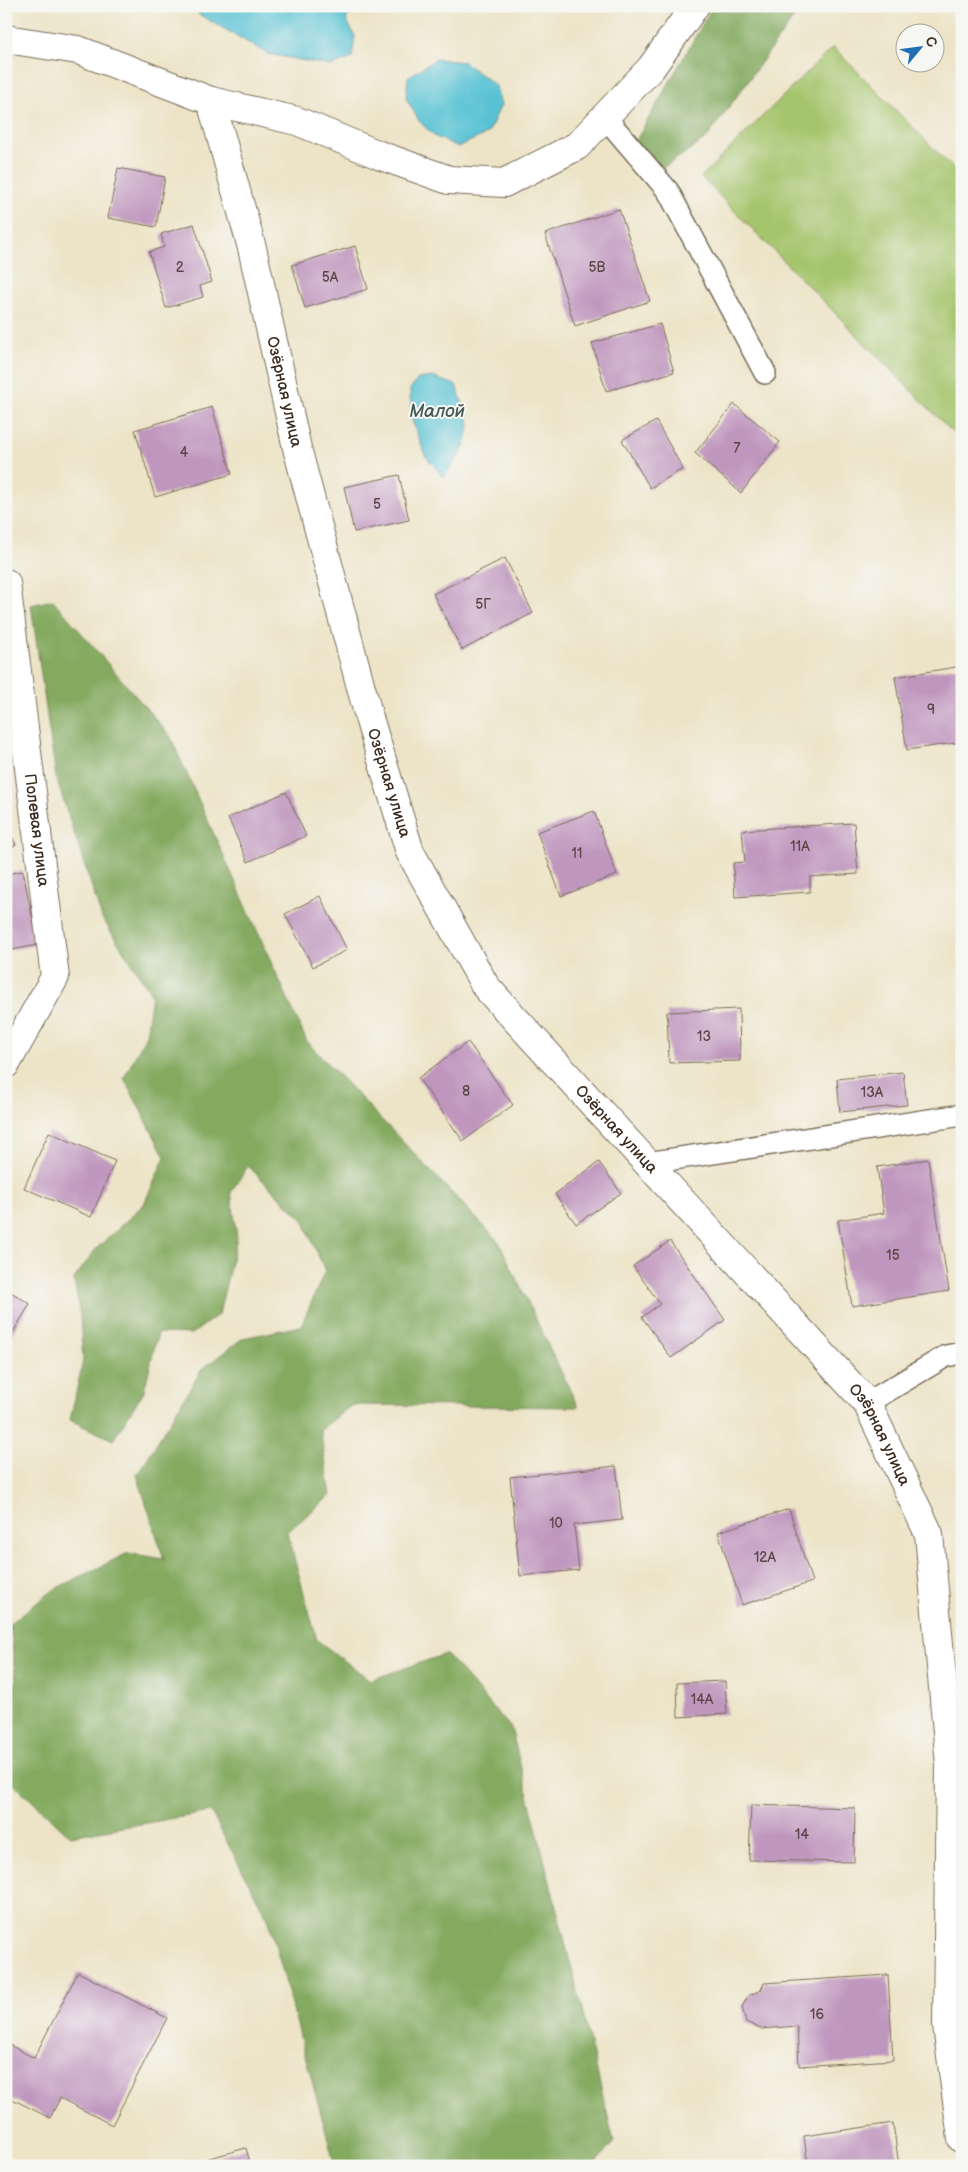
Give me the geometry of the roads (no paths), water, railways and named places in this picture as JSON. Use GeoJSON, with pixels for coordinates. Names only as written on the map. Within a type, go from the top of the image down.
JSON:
{"type":"FeatureCollection","features":[{"type":"Feature","properties":{"kind":"street"},"geometry":{"type":"LineString","coordinates":[[6,39],[78,50],[212,101],[297,121],[379,155],[449,180],[504,182],[577,146],[651,68],[695,6]]}},
{"type":"Feature","properties":{"kind":"street","name":"Озёрная улица"},"geometry":{"type":"LineString","coordinates":[[212,101],[252,248],[297,448],[370,721],[410,852],[486,987],[867,1403],[929,1534],[950,1765],[947,2026],[962,2140]]}},
{"type":"Feature","properties":{"kind":"street","name":"Полевая улица"},"geometry":{"type":"LineString","coordinates":[[6,583],[55,977],[14,1037],[6,1064]]}},
{"type":"Feature","properties":{"kind":"lane"},"geometry":{"type":"LineString","coordinates":[[605,117],[668,191],[765,373]]}},
{"type":"Feature","properties":{"kind":"lane"},"geometry":{"type":"LineString","coordinates":[[647,1163],[962,1115]]}},
{"type":"Feature","properties":{"kind":"lane"},"geometry":{"type":"LineString","coordinates":[[867,1403],[946,1356],[962,1353]]}},
{"type":"Feature","properties":{"kind":"water"},"geometry":{"type":"Polygon","coordinates":[[[203,6],[354,6],[346,19],[355,36],[352,58],[332,66],[268,54],[198,14],[203,6]]]}},
{"type":"Feature","properties":{"kind":"water"},"geometry":{"type":"Polygon","coordinates":[[[436,59],[464,62],[496,86],[501,105],[488,133],[458,147],[434,136],[419,121],[406,98],[408,77],[436,59]]]}},
{"type":"Feature","properties":{"kind":"water","name":"Малой"},"geometry":{"type":"Polygon","coordinates":[[[432,377],[456,385],[469,422],[468,433],[463,447],[443,477],[425,455],[411,417],[410,389],[418,379],[432,377]]]}}]}
